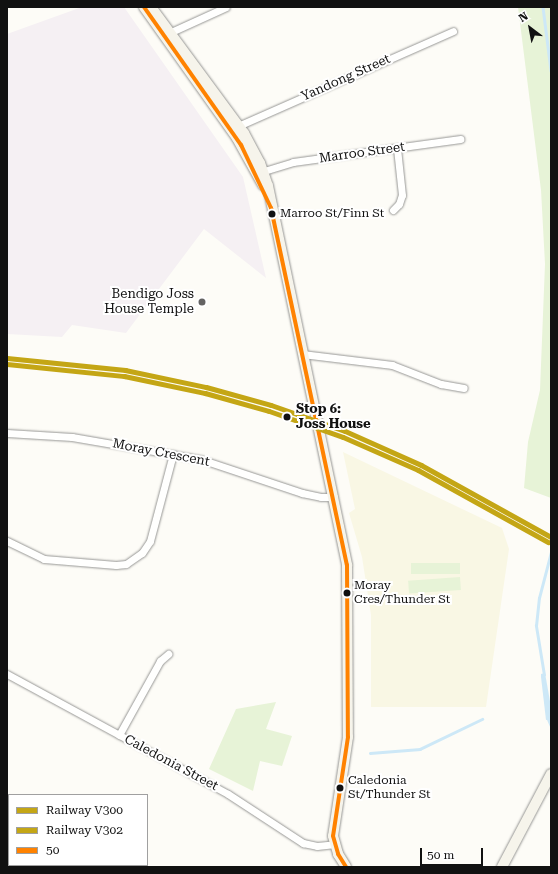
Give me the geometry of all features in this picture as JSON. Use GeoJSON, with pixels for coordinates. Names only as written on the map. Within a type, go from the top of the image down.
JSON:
{"type":"FeatureCollection","features":[{"type":"Feature","properties":{"kind":"street"},"geometry":{"type":"LineString","coordinates":[[144,7],[168,34]]}},
{"type":"Feature","properties":{"kind":"street"},"geometry":{"type":"LineString","coordinates":[[152,7],[168,34],[235,128],[260,172],[271,208],[346,556],[349,589],[348,743],[334,825],[335,844],[346,867]]}},
{"type":"Feature","properties":{"kind":"street"},"geometry":{"type":"LineString","coordinates":[[168,34],[226,7]]}},
{"type":"Feature","properties":{"kind":"street","name":"Yandong Street"},"geometry":{"type":"LineString","coordinates":[[235,128],[454,31]]}},
{"type":"Feature","properties":{"kind":"street","name":"Marroo Street"},"geometry":{"type":"LineString","coordinates":[[260,172],[293,162],[460,139]]}},
{"type":"Feature","properties":{"kind":"street"},"geometry":{"type":"LineString","coordinates":[[393,210],[399,204],[402,195],[396,148]]}},
{"type":"Feature","properties":{"kind":"street"},"geometry":{"type":"LineString","coordinates":[[302,354],[392,366],[441,384],[464,388]]}},
{"type":"Feature","properties":{"kind":"street","name":"Moray Crescent"},"geometry":{"type":"LineString","coordinates":[[7,433],[72,437],[173,454],[208,461],[240,474],[302,493],[321,497],[334,497]]}},
{"type":"Feature","properties":{"kind":"street"},"geometry":{"type":"LineString","coordinates":[[7,541],[44,559],[116,565],[126,564],[142,553],[150,540],[173,454]]}},
{"type":"Feature","properties":{"kind":"street"},"geometry":{"type":"LineString","coordinates":[[119,735],[160,661],[168,654]]}},
{"type":"Feature","properties":{"kind":"street","name":"Caledonia Street"},"geometry":{"type":"LineString","coordinates":[[7,674],[228,794],[304,843],[317,846],[335,844]]}},
{"type":"Feature","properties":{"kind":"street"},"geometry":{"type":"LineString","coordinates":[[504,866],[551,774]]}},
{"type":"Feature","properties":{"kind":"shaded area"},"geometry":{"type":"Polygon","coordinates":[[[82,7],[124,7],[243,177],[266,278],[204,229],[126,333],[72,325],[62,337],[7,334],[7,34],[82,7]]]}},
{"type":"Feature","properties":{"kind":"shaded area"},"geometry":{"type":"Polygon","coordinates":[[[343,452],[502,528],[509,549],[486,707],[371,707],[371,615],[362,557],[349,513],[355,509],[343,452]]]}},
{"type":"Feature","properties":{"kind":"green space"},"geometry":{"type":"Polygon","coordinates":[[[518,7],[551,7],[551,498],[524,488],[528,442],[540,390],[545,264],[541,190],[518,7]]]}},
{"type":"Feature","properties":{"kind":"green space"},"geometry":{"type":"Polygon","coordinates":[[[411,563],[460,563],[460,574],[411,574],[411,563]]]}},
{"type":"Feature","properties":{"kind":"green space"},"geometry":{"type":"Polygon","coordinates":[[[460,577],[461,590],[409,594],[408,581],[460,577]]]}},
{"type":"Feature","properties":{"kind":"green space"},"geometry":{"type":"Polygon","coordinates":[[[276,702],[266,729],[292,736],[282,766],[260,761],[253,791],[209,769],[236,709],[276,702]]]}},
{"type":"Feature","properties":{"kind":"water"},"geometry":{"type":"Polygon","coordinates":[[[545,673],[551,707],[551,719],[546,720],[541,677],[541,674],[545,673]]]}},
{"type":"Feature","properties":{"kind":"waterway"},"geometry":{"type":"LineString","coordinates":[[543,7],[551,70]]}},
{"type":"Feature","properties":{"kind":"waterway"},"geometry":{"type":"LineString","coordinates":[[544,675],[536,626],[539,598],[551,552]]}},
{"type":"Feature","properties":{"kind":"waterway"},"geometry":{"type":"LineString","coordinates":[[548,718],[551,725]]}},
{"type":"Feature","properties":{"kind":"waterway"},"geometry":{"type":"LineString","coordinates":[[370,753],[420,749],[482,719]]}},
{"type":"Feature","properties":{"kind":"rail line","name":"V300"},"geometry":{"type":"LineString","coordinates":[[7,358],[125,370],[206,387],[271,405],[345,431],[421,465],[551,537]]}},
{"type":"Feature","properties":{"kind":"rail line","name":"V302"},"geometry":{"type":"LineString","coordinates":[[7,364],[124,376],[205,393],[269,411],[343,437],[418,470],[548,542]]}},
{"type":"Feature","properties":{"kind":"transit line","name":"50"},"geometry":{"type":"LineString","coordinates":[[144,7],[241,145],[271,208],[347,565],[348,737],[333,836],[338,854],[346,867]]}},
{"type":"Feature","properties":{"kind":"place","name":"Marroo St/Finn St"},"geometry":{"type":"Point","coordinates":[272,214]}},
{"type":"Feature","properties":{"kind":"place","name":"Bendigo Joss House Temple"},"geometry":{"type":"Point","coordinates":[202,302]}},
{"type":"Feature","properties":{"kind":"place","name":"Stop 6: Joss House"},"geometry":{"type":"Point","coordinates":[287,417]}},
{"type":"Feature","properties":{"kind":"place","name":"Moray Cres/Thunder St"},"geometry":{"type":"Point","coordinates":[347,593]}},
{"type":"Feature","properties":{"kind":"place","name":"Caledonia St/Thunder St"},"geometry":{"type":"Point","coordinates":[340,788]}}]}
